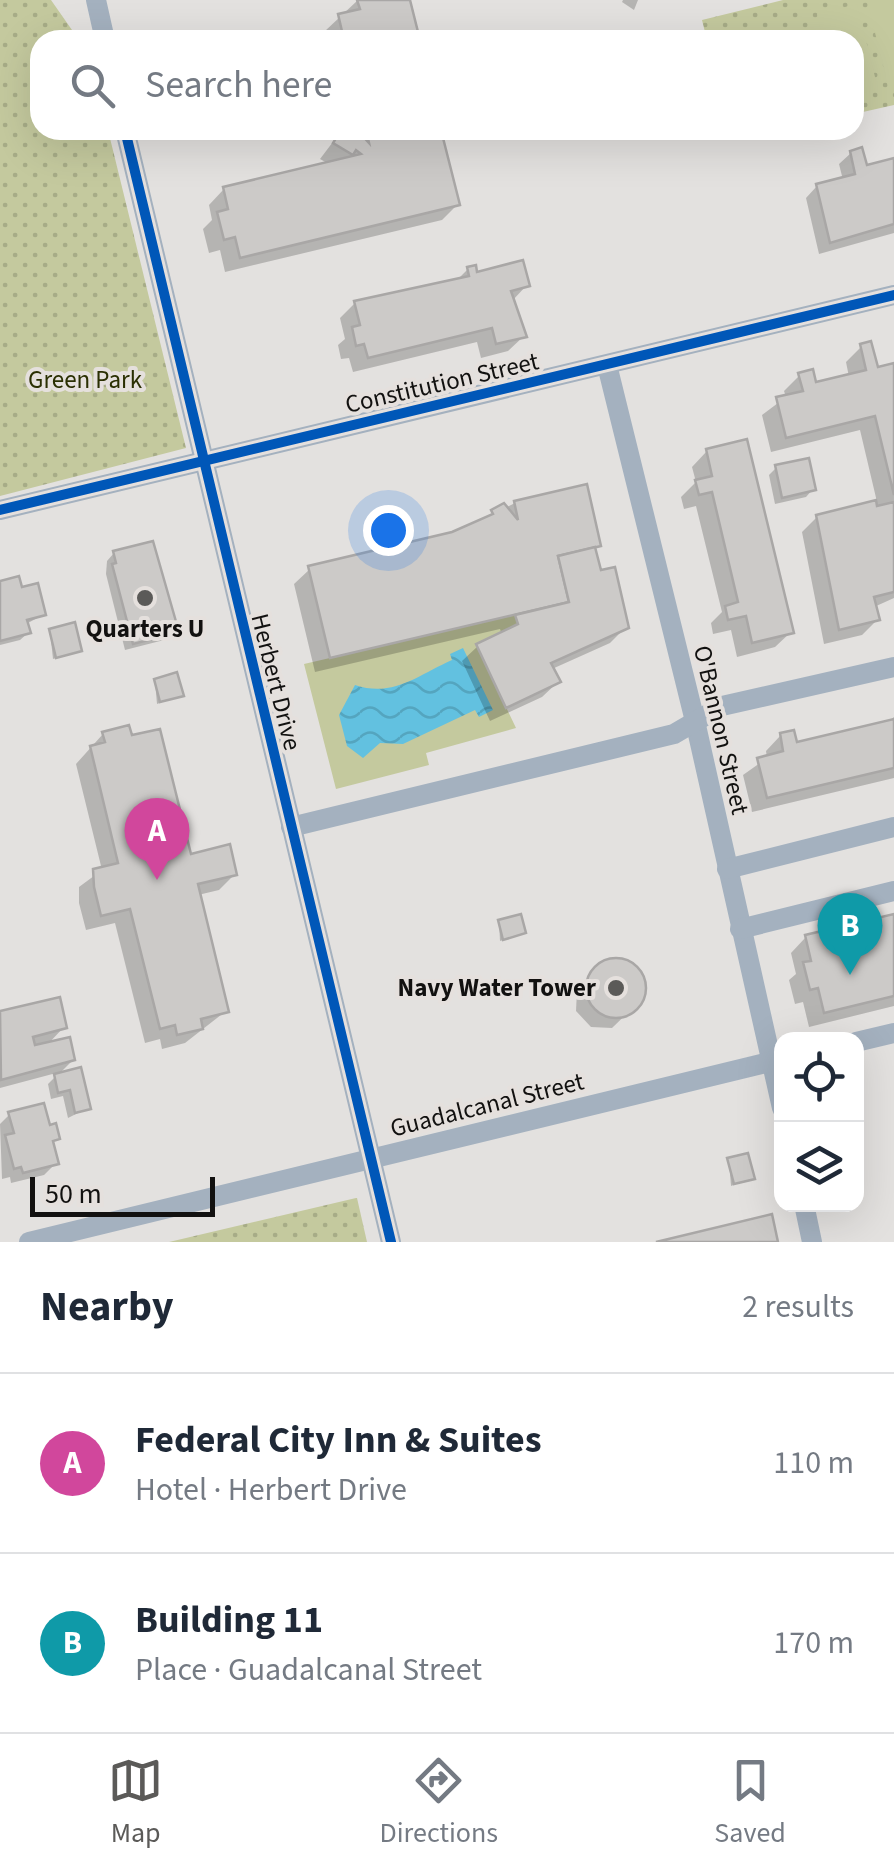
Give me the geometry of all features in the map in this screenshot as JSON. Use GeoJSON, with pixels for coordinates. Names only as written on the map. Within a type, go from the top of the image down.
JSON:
{"type":"FeatureCollection","features":[{"type":"Feature","properties":{"kind":"street"},"geometry":{"type":"LineString","coordinates":[[79,0],[98,8]]}},
{"type":"Feature","properties":{"kind":"street","name":"Herbert Drive"},"geometry":{"type":"LineString","coordinates":[[127,140],[392,1242]]}},
{"type":"Feature","properties":{"kind":"street","name":"Constitution Street"},"geometry":{"type":"LineString","coordinates":[[0,510],[894,295]]}},
{"type":"Feature","properties":{"kind":"street","name":"O'Bannon Street"},"geometry":{"type":"LineString","coordinates":[[607,364],[695,720],[740,929],[774,1053]]}},
{"type":"Feature","properties":{"kind":"street"},"geometry":{"type":"LineString","coordinates":[[291,828],[674,734],[722,706],[894,667]]}},
{"type":"Feature","properties":{"kind":"street"},"geometry":{"type":"LineString","coordinates":[[727,868],[894,827]]}},
{"type":"Feature","properties":{"kind":"street"},"geometry":{"type":"LineString","coordinates":[[740,929],[894,891]]}},
{"type":"Feature","properties":{"kind":"street"},"geometry":{"type":"LineString","coordinates":[[864,1040],[894,1034]]}},
{"type":"Feature","properties":{"kind":"street","name":"Guadalcanal Street"},"geometry":{"type":"LineString","coordinates":[[29,1242],[774,1060]]}},
{"type":"Feature","properties":{"kind":"street"},"geometry":{"type":"LineString","coordinates":[[806,1212],[812,1242]]}},
{"type":"Feature","properties":{"kind":"green space","name":"Green Park"},"geometry":{"type":"Polygon","coordinates":[[[0,0],[51,0],[72,30],[30,30],[30,140],[110,140],[186,448],[0,496],[0,0]]]}},
{"type":"Feature","properties":{"kind":"green space"},"geometry":{"type":"Polygon","coordinates":[[[783,0],[894,0],[894,105],[864,112],[864,30],[704,30],[702,20],[783,0]]]}},
{"type":"Feature","properties":{"kind":"green space"},"geometry":{"type":"Polygon","coordinates":[[[867,0],[894,0],[894,85],[888,86],[867,0]]]}},
{"type":"Feature","properties":{"kind":"green space"},"geometry":{"type":"Polygon","coordinates":[[[857,4],[863,30],[821,30],[817,14],[857,4]]]}},
{"type":"Feature","properties":{"kind":"green space"},"geometry":{"type":"Polygon","coordinates":[[[864,32],[878,89],[864,92],[864,32]]]}},
{"type":"Feature","properties":{"kind":"green space"},"geometry":{"type":"Polygon","coordinates":[[[515,615],[518,624],[476,644],[516,728],[426,753],[429,765],[336,789],[304,664],[515,615]]]}},
{"type":"Feature","properties":{"kind":"green space"},"geometry":{"type":"Polygon","coordinates":[[[356,1198],[367,1242],[169,1242],[356,1198]]]}},
{"type":"Feature","properties":{"kind":"water"},"geometry":{"type":"Polygon","coordinates":[[[463,648],[493,710],[479,717],[475,710],[403,744],[380,743],[363,758],[347,746],[339,715],[355,685],[381,689],[405,683],[452,660],[450,654],[463,648]]]}},
{"type":"Feature","properties":{"kind":"building"},"geometry":{"type":"Polygon","coordinates":[[[357,0],[410,0],[418,30],[342,30],[338,14],[360,9],[357,0]]]}},
{"type":"Feature","properties":{"kind":"building"},"geometry":{"type":"Polygon","coordinates":[[[444,140],[460,205],[240,258],[235,237],[224,240],[217,212],[228,209],[223,187],[361,154],[356,150],[353,155],[333,143],[444,140]]]}},
{"type":"Feature","properties":{"kind":"building"},"geometry":{"type":"Polygon","coordinates":[[[862,147],[867,165],[894,158],[894,224],[830,243],[816,184],[855,174],[850,151],[862,147]]]}},
{"type":"Feature","properties":{"kind":"building"},"geometry":{"type":"Polygon","coordinates":[[[523,260],[530,286],[511,291],[527,337],[496,344],[492,328],[368,358],[364,344],[356,346],[352,327],[360,325],[354,301],[469,276],[467,267],[476,265],[477,272],[523,260]]]}},
{"type":"Feature","properties":{"kind":"building"},"geometry":{"type":"Polygon","coordinates":[[[871,341],[878,367],[894,363],[894,495],[875,416],[786,438],[776,397],[803,391],[798,373],[813,369],[816,382],[866,370],[860,344],[871,341]]]}},
{"type":"Feature","properties":{"kind":"building"},"geometry":{"type":"Polygon","coordinates":[[[747,439],[794,633],[752,643],[746,616],[728,620],[725,606],[738,602],[712,492],[699,495],[695,480],[712,476],[706,449],[747,439]]]}},
{"type":"Feature","properties":{"kind":"building"},"geometry":{"type":"Polygon","coordinates":[[[809,458],[816,490],[782,498],[775,465],[809,458]]]}},
{"type":"Feature","properties":{"kind":"building"},"geometry":{"type":"Polygon","coordinates":[[[587,484],[601,546],[558,556],[569,602],[330,658],[308,566],[452,532],[493,514],[491,510],[504,503],[518,520],[514,501],[587,484]]]}},
{"type":"Feature","properties":{"kind":"building"},"geometry":{"type":"Polygon","coordinates":[[[876,500],[877,506],[894,502],[894,592],[874,597],[880,620],[839,630],[816,515],[876,500]]]}},
{"type":"Feature","properties":{"kind":"building","name":"Quarters U"},"geometry":{"type":"Polygon","coordinates":[[[153,541],[179,632],[133,644],[112,564],[116,563],[113,551],[153,541]]]}},
{"type":"Feature","properties":{"kind":"building"},"geometry":{"type":"Polygon","coordinates":[[[595,547],[601,570],[615,567],[629,628],[551,663],[561,682],[506,708],[476,644],[518,624],[515,615],[569,602],[558,556],[595,547]]]}},
{"type":"Feature","properties":{"kind":"building"},"geometry":{"type":"Polygon","coordinates":[[[19,576],[22,587],[38,583],[46,615],[27,620],[31,633],[0,641],[0,581],[19,576]]]}},
{"type":"Feature","properties":{"kind":"building"},"geometry":{"type":"Polygon","coordinates":[[[75,622],[82,651],[56,658],[49,629],[75,622]]]}},
{"type":"Feature","properties":{"kind":"building"},"geometry":{"type":"Polygon","coordinates":[[[177,672],[184,696],[160,702],[154,679],[177,672]]]}},
{"type":"Feature","properties":{"kind":"building"},"geometry":{"type":"Polygon","coordinates":[[[894,719],[894,768],[767,798],[757,758],[783,751],[780,733],[794,730],[797,742],[894,719]]]}},
{"type":"Feature","properties":{"kind":"building"},"geometry":{"type":"Polygon","coordinates":[[[129,725],[132,735],[160,729],[191,854],[230,844],[237,875],[198,884],[229,1012],[201,1019],[203,1029],[177,1035],[175,1025],[160,1029],[130,909],[101,916],[94,887],[93,869],[118,863],[90,746],[105,742],[102,732],[129,725]]]}},
{"type":"Feature","properties":{"kind":"building"},"geometry":{"type":"Polygon","coordinates":[[[521,914],[526,933],[503,940],[498,920],[521,914]]]}},
{"type":"Feature","properties":{"kind":"building"},"geometry":{"type":"Polygon","coordinates":[[[894,914],[894,996],[824,1013],[818,988],[810,990],[803,962],[811,961],[805,935],[894,914]]]}},
{"type":"Feature","properties":{"kind":"building","name":"Navy Water Tower"},"geometry":{"type":"Polygon","coordinates":[[[616,958],[637,967],[646,988],[637,1009],[616,1018],[595,1009],[586,988],[595,967],[616,958]]]}},
{"type":"Feature","properties":{"kind":"building"},"geometry":{"type":"Polygon","coordinates":[[[60,997],[67,1028],[33,1037],[35,1045],[70,1037],[75,1060],[1,1080],[0,1011],[60,997]]]}},
{"type":"Feature","properties":{"kind":"building"},"geometry":{"type":"Polygon","coordinates":[[[81,1067],[91,1109],[75,1113],[70,1090],[58,1093],[54,1074],[81,1067]]]}},
{"type":"Feature","properties":{"kind":"building"},"geometry":{"type":"Polygon","coordinates":[[[44,1103],[50,1125],[56,1123],[60,1139],[53,1141],[59,1164],[23,1173],[21,1167],[14,1169],[5,1135],[14,1133],[8,1112],[44,1103]]]}},
{"type":"Feature","properties":{"kind":"building"},"geometry":{"type":"Polygon","coordinates":[[[748,1153],[755,1179],[734,1184],[727,1158],[748,1153]]]}},
{"type":"Feature","properties":{"kind":"building"},"geometry":{"type":"Polygon","coordinates":[[[772,1214],[778,1242],[656,1242],[772,1214]]]}},
{"type":"Feature","properties":{"kind":"cycle path"},"geometry":{"type":"LineString","coordinates":[[127,140],[391,1242]]}},
{"type":"Feature","properties":{"kind":"cycle path"},"geometry":{"type":"LineString","coordinates":[[0,510],[894,295]]}},
{"type":"Feature","properties":{"kind":"place","name":"Quarters U"},"geometry":{"type":"Point","coordinates":[145,598]}},
{"type":"Feature","properties":{"kind":"place","name":"Federal City Inn & Suites"},"geometry":{"type":"Point","coordinates":[157,880]}},
{"type":"Feature","properties":{"kind":"place","name":"Building 11"},"geometry":{"type":"Point","coordinates":[850,975]}},
{"type":"Feature","properties":{"kind":"place","name":"Navy Water Tower"},"geometry":{"type":"Point","coordinates":[616,988]}}]}
